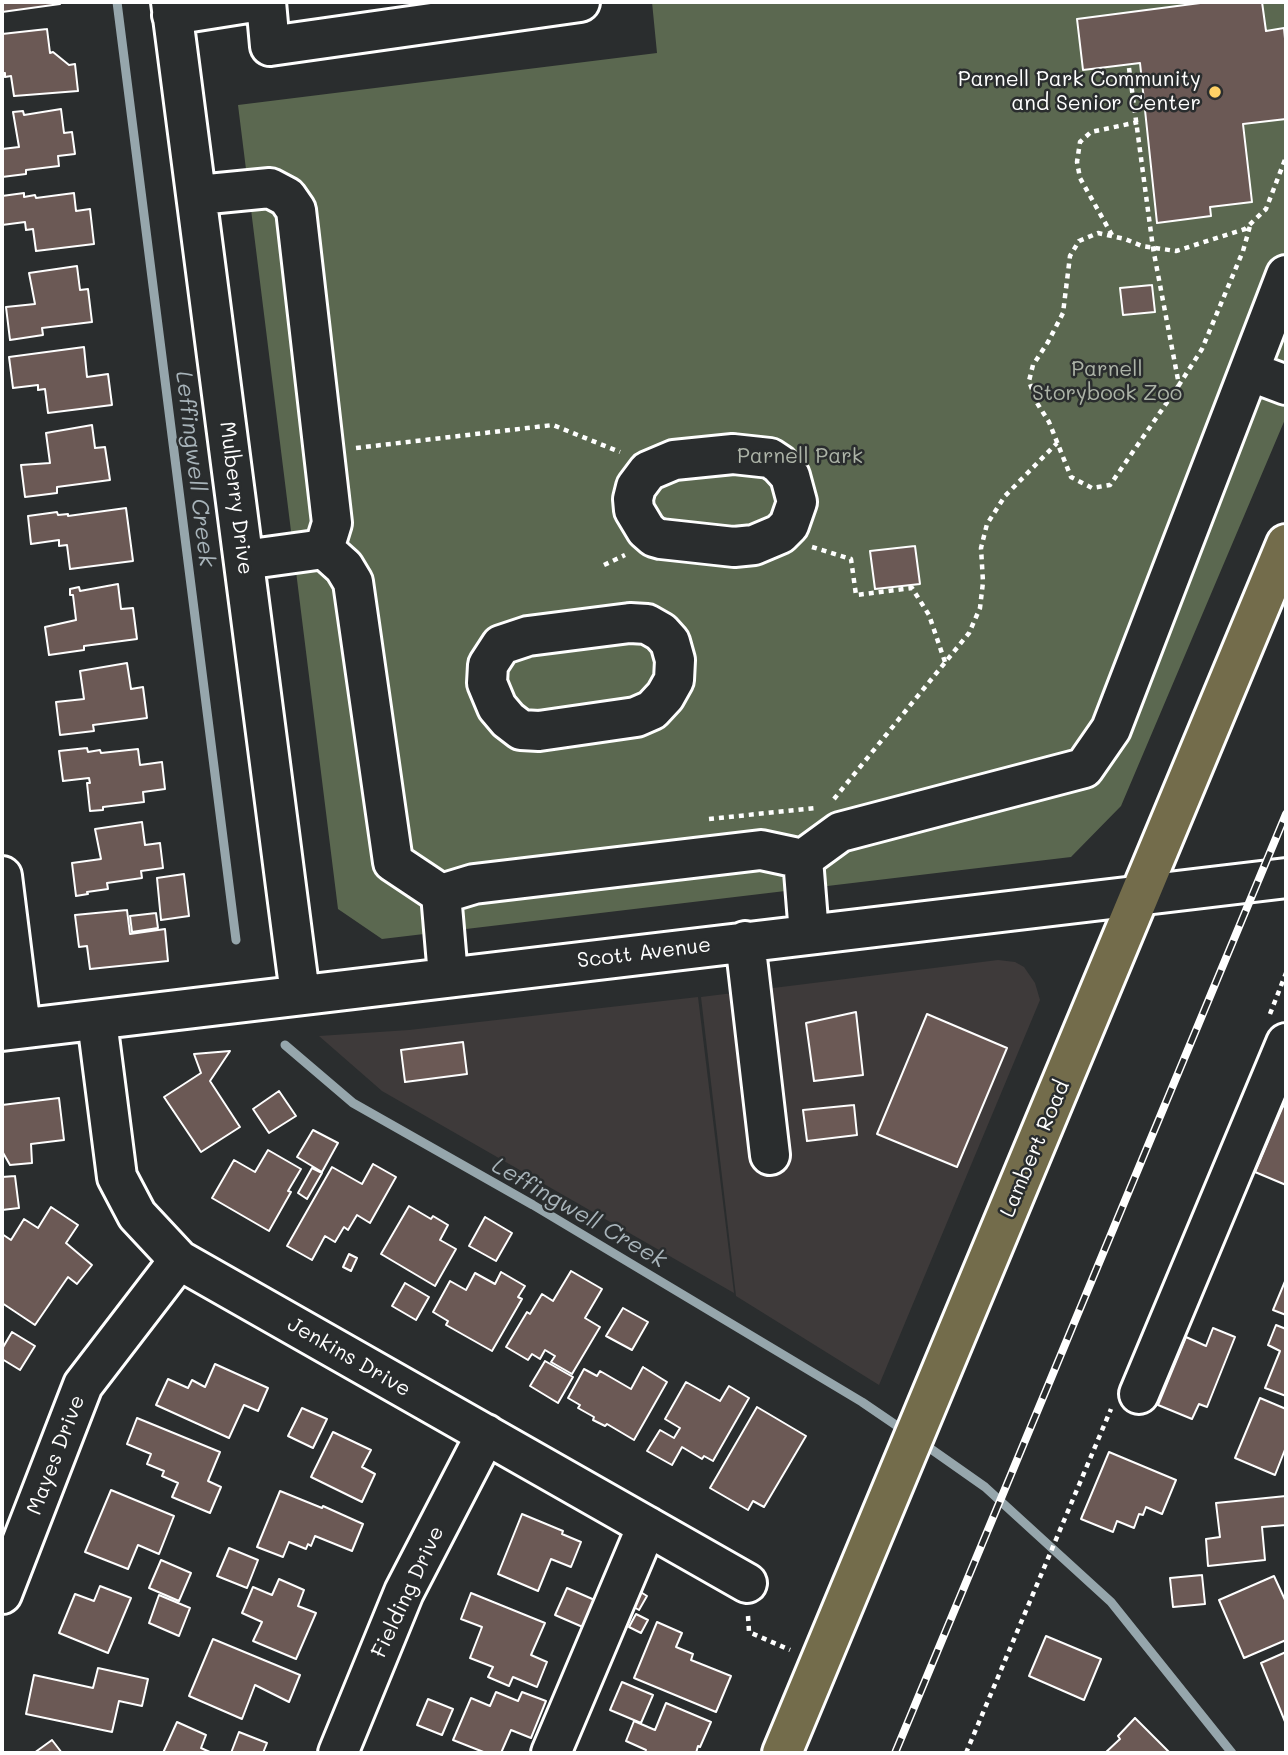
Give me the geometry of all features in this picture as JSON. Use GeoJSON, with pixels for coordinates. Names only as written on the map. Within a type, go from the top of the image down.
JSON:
{"type":"FeatureCollection","features":[{"type":"Feature","properties":{"kind":"main road","name":"Lambert Road"},"geometry":{"type":"LineString","coordinates":[[782,1753],[1286,544]]}},
{"type":"Feature","properties":{"kind":"street"},"geometry":{"type":"LineString","coordinates":[[172,8],[254,2]]}},
{"type":"Feature","properties":{"kind":"street"},"geometry":{"type":"LineString","coordinates":[[266,2],[270,46],[580,2]]}},
{"type":"Feature","properties":{"kind":"street","name":"Mulberry Drive"},"geometry":{"type":"LineString","coordinates":[[172,8],[300,994]]}},
{"type":"Feature","properties":{"kind":"street"},"geometry":{"type":"LineString","coordinates":[[198,195],[270,188],[287,197],[296,210],[332,523],[324,549]]}},
{"type":"Feature","properties":{"kind":"street"},"geometry":{"type":"LineString","coordinates":[[803,859],[840,831],[1084,768],[1111,729],[1286,275]]}},
{"type":"Feature","properties":{"kind":"street"},"geometry":{"type":"LineString","coordinates":[[1249,371],[1286,385]]}},
{"type":"Feature","properties":{"kind":"street"},"geometry":{"type":"LineString","coordinates":[[733,454],[769,458],[790,475],[797,502],[789,525],[777,536],[754,545],[734,547],[654,537],[639,520],[633,499],[640,479],[657,467],[683,459],[733,454]]}},
{"type":"Feature","properties":{"kind":"street"},"geometry":{"type":"LineString","coordinates":[[244,560],[324,549],[344,567],[353,582],[393,862],[441,894]]}},
{"type":"Feature","properties":{"kind":"street"},"geometry":{"type":"LineString","coordinates":[[647,624],[661,632],[670,642],[675,660],[674,680],[665,696],[652,710],[636,718],[539,732],[522,730],[508,720],[497,707],[487,683],[488,665],[501,645],[528,636],[595,627],[647,624]]}},
{"type":"Feature","properties":{"kind":"street"},"geometry":{"type":"LineString","coordinates":[[441,894],[474,884],[761,849],[803,859]]}},
{"type":"Feature","properties":{"kind":"street"},"geometry":{"type":"LineString","coordinates":[[803,859],[809,934]]}},
{"type":"Feature","properties":{"kind":"street"},"geometry":{"type":"LineString","coordinates":[[2,876],[11,1030]]}},
{"type":"Feature","properties":{"kind":"street","name":"Scott Avenue"},"geometry":{"type":"LineString","coordinates":[[11,1030],[1286,878]]}},
{"type":"Feature","properties":{"kind":"street"},"geometry":{"type":"LineString","coordinates":[[441,894],[448,976]]}},
{"type":"Feature","properties":{"kind":"street"},"geometry":{"type":"LineString","coordinates":[[745,941],[770,1154]]}},
{"type":"Feature","properties":{"kind":"street","name":"Jenkins Drive"},"geometry":{"type":"LineString","coordinates":[[97,1021],[117,1177],[137,1215],[179,1260],[747,1583]]}},
{"type":"Feature","properties":{"kind":"street"},"geometry":{"type":"LineString","coordinates":[[1139,1394],[1286,1043]]}},
{"type":"Feature","properties":{"kind":"street","name":"Mayes Drive"},"geometry":{"type":"LineString","coordinates":[[2,1594],[83,1385],[179,1260]]}},
{"type":"Feature","properties":{"kind":"street","name":"Fielding Drive"},"geometry":{"type":"LineString","coordinates":[[338,1753],[404,1592],[486,1434]]}},
{"type":"Feature","properties":{"kind":"street"},"geometry":{"type":"LineString","coordinates":[[551,1753],[647,1526]]}},
{"type":"Feature","properties":{"kind":"path"},"geometry":{"type":"LineString","coordinates":[[1129,68],[1153,248],[1179,385]]}},
{"type":"Feature","properties":{"kind":"path"},"geometry":{"type":"LineString","coordinates":[[1112,236],[1080,178],[1077,162],[1080,142],[1091,132],[1138,122]]}},
{"type":"Feature","properties":{"kind":"path"},"geometry":{"type":"LineString","coordinates":[[1250,225],[1202,349],[1110,485],[1092,488],[1071,477],[1029,381],[1033,365],[1063,313],[1070,256],[1079,241],[1098,233],[1153,248],[1176,251],[1245,229],[1266,209],[1286,157]]}},
{"type":"Feature","properties":{"kind":"path"},"geometry":{"type":"LineString","coordinates":[[323,451],[554,425],[657,467]]}},
{"type":"Feature","properties":{"kind":"path"},"geometry":{"type":"LineString","coordinates":[[713,855],[709,819],[827,807],[969,633],[980,608],[983,582],[981,548],[987,524],[1005,496],[1057,443]]}},
{"type":"Feature","properties":{"kind":"path"},"geometry":{"type":"LineString","coordinates":[[777,536],[851,559],[856,595],[912,588],[929,615],[945,663]]}},
{"type":"Feature","properties":{"kind":"path"},"geometry":{"type":"LineString","coordinates":[[967,1753],[1068,1514]]}},
{"type":"Feature","properties":{"kind":"path"},"geometry":{"type":"LineString","coordinates":[[747,1583],[749,1632],[819,1663]]}},
{"type":"Feature","properties":{"kind":"shaded area"},"geometry":{"type":"Polygon","coordinates":[[[998,960],[1015,962],[1024,967],[1035,983],[1040,1000],[879,1385],[736,1296],[701,997],[998,960]]]}},
{"type":"Feature","properties":{"kind":"shaded area"},"geometry":{"type":"Polygon","coordinates":[[[698,997],[734,1293],[382,1091],[319,1036],[409,1030],[698,997]]]}},
{"type":"Feature","properties":{"kind":"green space","name":"Parnell Park"},"geometry":{"type":"Polygon","coordinates":[[[652,2],[1286,2],[1286,417],[1121,806],[1071,857],[382,939],[338,909],[238,105],[657,53],[652,2]]]}},
{"type":"Feature","properties":{"kind":"building"},"geometry":{"type":"Polygon","coordinates":[[[2,2],[60,2],[60,4],[2,12],[2,2]]]}},
{"type":"Feature","properties":{"kind":"building","name":"Parnell Park Community and Senior Center"},"geometry":{"type":"Polygon","coordinates":[[[1208,2],[1262,2],[1266,31],[1284,28],[1286,119],[1243,124],[1252,202],[1210,207],[1211,216],[1157,223],[1140,63],[1083,70],[1077,19],[1208,2]]]}},
{"type":"Feature","properties":{"kind":"building"},"geometry":{"type":"Polygon","coordinates":[[[47,29],[50,53],[53,52],[69,65],[75,64],[78,91],[14,96],[11,76],[5,77],[5,73],[2,73],[2,34],[47,29]]]}},
{"type":"Feature","properties":{"kind":"building"},"geometry":{"type":"Polygon","coordinates":[[[61,109],[64,133],[72,132],[75,154],[58,156],[59,166],[26,170],[26,174],[2,177],[2,149],[19,147],[13,112],[23,111],[24,115],[61,109]]]}},
{"type":"Feature","properties":{"kind":"building"},"geometry":{"type":"Polygon","coordinates":[[[24,193],[24,197],[35,195],[36,198],[74,193],[76,211],[90,209],[94,244],[36,251],[33,229],[26,230],[25,222],[2,225],[2,196],[24,193]]]}},
{"type":"Feature","properties":{"kind":"building"},"geometry":{"type":"Polygon","coordinates":[[[77,266],[80,290],[88,289],[92,322],[42,328],[43,335],[10,340],[6,307],[35,304],[29,273],[77,266]]]}},
{"type":"Feature","properties":{"kind":"building"},"geometry":{"type":"Polygon","coordinates":[[[1152,285],[1155,312],[1123,315],[1120,288],[1152,285]]]}},
{"type":"Feature","properties":{"kind":"building"},"geometry":{"type":"Polygon","coordinates":[[[84,347],[87,377],[108,374],[112,405],[48,413],[45,389],[38,390],[38,385],[13,388],[9,357],[84,347]]]}},
{"type":"Feature","properties":{"kind":"building"},"geometry":{"type":"Polygon","coordinates":[[[92,425],[95,448],[105,447],[110,480],[57,487],[57,493],[25,497],[21,465],[50,463],[46,433],[92,425]]]}},
{"type":"Feature","properties":{"kind":"building"},"geometry":{"type":"Polygon","coordinates":[[[126,508],[133,561],[70,569],[67,545],[59,546],[59,540],[31,544],[28,516],[57,512],[58,515],[68,516],[126,508]]]}},
{"type":"Feature","properties":{"kind":"building"},"geometry":{"type":"Polygon","coordinates":[[[915,546],[920,584],[875,589],[870,551],[915,546]]]}},
{"type":"Feature","properties":{"kind":"building"},"geometry":{"type":"Polygon","coordinates":[[[118,584],[121,609],[133,608],[137,639],[84,646],[84,650],[49,655],[45,627],[76,620],[70,589],[79,587],[80,591],[118,584]]]}},
{"type":"Feature","properties":{"kind":"building"},"geometry":{"type":"Polygon","coordinates":[[[127,663],[131,689],[143,687],[147,718],[93,725],[94,731],[60,735],[56,702],[84,699],[80,671],[127,663]]]}},
{"type":"Feature","properties":{"kind":"building"},"geometry":{"type":"Polygon","coordinates":[[[87,748],[88,752],[100,750],[101,753],[138,749],[140,765],[162,762],[165,789],[143,792],[144,802],[90,811],[87,783],[90,783],[89,778],[63,781],[59,751],[87,748]]]}},
{"type":"Feature","properties":{"kind":"building"},"geometry":{"type":"Polygon","coordinates":[[[142,822],[145,845],[160,843],[163,868],[141,871],[142,878],[107,883],[108,889],[76,896],[72,863],[101,859],[95,829],[142,822]]]}},
{"type":"Feature","properties":{"kind":"building"},"geometry":{"type":"Polygon","coordinates":[[[184,874],[189,916],[161,920],[157,878],[184,874]]]}},
{"type":"Feature","properties":{"kind":"building"},"geometry":{"type":"Polygon","coordinates":[[[127,910],[130,934],[165,929],[168,961],[90,969],[87,946],[79,947],[75,915],[127,910]]]}},
{"type":"Feature","properties":{"kind":"building"},"geometry":{"type":"Polygon","coordinates":[[[156,913],[158,928],[132,932],[130,916],[156,913]]]}},
{"type":"Feature","properties":{"kind":"building"},"geometry":{"type":"Polygon","coordinates":[[[856,1012],[863,1075],[814,1081],[806,1023],[856,1012]]]}},
{"type":"Feature","properties":{"kind":"building"},"geometry":{"type":"Polygon","coordinates":[[[927,1014],[1007,1048],[957,1167],[877,1134],[927,1014]]]}},
{"type":"Feature","properties":{"kind":"building"},"geometry":{"type":"Polygon","coordinates":[[[463,1042],[467,1074],[405,1082],[401,1050],[463,1042]]]}},
{"type":"Feature","properties":{"kind":"building"},"geometry":{"type":"Polygon","coordinates":[[[230,1051],[210,1081],[240,1127],[201,1152],[164,1097],[201,1073],[194,1054],[230,1051]]]}},
{"type":"Feature","properties":{"kind":"building"},"geometry":{"type":"Polygon","coordinates":[[[279,1091],[296,1116],[269,1133],[253,1109],[279,1091]]]}},
{"type":"Feature","properties":{"kind":"building"},"geometry":{"type":"Polygon","coordinates":[[[59,1098],[64,1140],[31,1144],[32,1163],[10,1165],[2,1151],[2,1105],[59,1098]]]}},
{"type":"Feature","properties":{"kind":"building"},"geometry":{"type":"Polygon","coordinates":[[[854,1105],[857,1135],[807,1141],[803,1110],[854,1105]]]}},
{"type":"Feature","properties":{"kind":"building"},"geometry":{"type":"Polygon","coordinates":[[[1283,1106],[1286,1107],[1286,1185],[1255,1172],[1283,1106]]]}},
{"type":"Feature","properties":{"kind":"building"},"geometry":{"type":"Polygon","coordinates":[[[313,1130],[338,1143],[322,1172],[297,1157],[313,1130]]]}},
{"type":"Feature","properties":{"kind":"building"},"geometry":{"type":"Polygon","coordinates":[[[268,1150],[301,1169],[269,1231],[212,1198],[234,1160],[255,1172],[268,1150]]]}},
{"type":"Feature","properties":{"kind":"building"},"geometry":{"type":"Polygon","coordinates":[[[373,1164],[396,1177],[370,1223],[357,1215],[348,1230],[344,1227],[335,1242],[325,1236],[312,1260],[287,1246],[332,1167],[362,1184],[373,1164]]]}},
{"type":"Feature","properties":{"kind":"building"},"geometry":{"type":"Polygon","coordinates":[[[312,1168],[322,1173],[307,1199],[298,1193],[312,1168]]]}},
{"type":"Feature","properties":{"kind":"building"},"geometry":{"type":"Polygon","coordinates":[[[15,1176],[19,1208],[2,1210],[2,1177],[15,1176]]]}},
{"type":"Feature","properties":{"kind":"building"},"geometry":{"type":"Polygon","coordinates":[[[409,1206],[448,1225],[440,1240],[456,1249],[435,1286],[381,1254],[409,1206]]]}},
{"type":"Feature","properties":{"kind":"building"},"geometry":{"type":"Polygon","coordinates":[[[51,1207],[78,1225],[66,1243],[92,1265],[77,1284],[68,1277],[35,1325],[2,1303],[2,1234],[11,1240],[24,1219],[38,1228],[51,1207]]]}},
{"type":"Feature","properties":{"kind":"building"},"geometry":{"type":"Polygon","coordinates":[[[485,1217],[512,1233],[496,1261],[469,1246],[485,1217]]]}},
{"type":"Feature","properties":{"kind":"building"},"geometry":{"type":"Polygon","coordinates":[[[349,1254],[357,1258],[351,1271],[343,1267],[349,1254]]]}},
{"type":"Feature","properties":{"kind":"building"},"geometry":{"type":"Polygon","coordinates":[[[571,1271],[602,1289],[585,1318],[600,1327],[572,1374],[551,1362],[555,1356],[545,1350],[540,1359],[532,1354],[528,1360],[506,1347],[527,1312],[530,1314],[542,1294],[553,1301],[571,1271]]]}},
{"type":"Feature","properties":{"kind":"building"},"geometry":{"type":"Polygon","coordinates":[[[501,1272],[525,1286],[518,1297],[522,1299],[492,1351],[446,1325],[448,1321],[433,1312],[450,1281],[466,1290],[475,1273],[495,1284],[501,1272]]]}},
{"type":"Feature","properties":{"kind":"building"},"geometry":{"type":"Polygon","coordinates":[[[1286,1279],[1286,1315],[1273,1310],[1286,1279]]]}},
{"type":"Feature","properties":{"kind":"building"},"geometry":{"type":"Polygon","coordinates":[[[405,1283],[429,1297],[416,1320],[392,1306],[405,1283]]]}},
{"type":"Feature","properties":{"kind":"building"},"geometry":{"type":"Polygon","coordinates":[[[623,1308],[648,1322],[632,1350],[606,1336],[623,1308]]]}},
{"type":"Feature","properties":{"kind":"building"},"geometry":{"type":"Polygon","coordinates":[[[1276,1325],[1286,1329],[1286,1396],[1265,1388],[1280,1351],[1268,1345],[1276,1325]]]}},
{"type":"Feature","properties":{"kind":"building"},"geometry":{"type":"Polygon","coordinates":[[[1213,1328],[1235,1337],[1207,1407],[1199,1404],[1192,1419],[1158,1405],[1186,1337],[1206,1346],[1213,1328]]]}},
{"type":"Feature","properties":{"kind":"building"},"geometry":{"type":"Polygon","coordinates":[[[12,1332],[35,1346],[20,1370],[2,1359],[2,1349],[12,1332]]]}},
{"type":"Feature","properties":{"kind":"building"},"geometry":{"type":"Polygon","coordinates":[[[545,1361],[573,1377],[558,1403],[530,1386],[545,1361]]]}},
{"type":"Feature","properties":{"kind":"building"},"geometry":{"type":"Polygon","coordinates":[[[215,1364],[268,1388],[258,1411],[244,1405],[229,1438],[156,1405],[168,1379],[188,1388],[192,1380],[205,1387],[215,1364]]]}},
{"type":"Feature","properties":{"kind":"building"},"geometry":{"type":"Polygon","coordinates":[[[643,1367],[667,1382],[634,1440],[607,1424],[605,1426],[593,1420],[594,1417],[578,1408],[580,1405],[568,1398],[584,1369],[597,1376],[600,1371],[631,1389],[643,1367]]]}},
{"type":"Feature","properties":{"kind":"building"},"geometry":{"type":"Polygon","coordinates":[[[686,1382],[720,1401],[729,1386],[749,1398],[713,1461],[704,1456],[702,1459],[682,1447],[672,1465],[647,1451],[660,1430],[674,1438],[680,1428],[665,1419],[686,1382]]]}},
{"type":"Feature","properties":{"kind":"building"},"geometry":{"type":"Polygon","coordinates":[[[1260,1398],[1286,1409],[1286,1447],[1275,1475],[1235,1458],[1260,1398]]]}},
{"type":"Feature","properties":{"kind":"building"},"geometry":{"type":"Polygon","coordinates":[[[757,1407],[806,1436],[764,1507],[753,1501],[748,1510],[710,1488],[757,1407]]]}},
{"type":"Feature","properties":{"kind":"building"},"geometry":{"type":"Polygon","coordinates":[[[302,1408],[327,1419],[313,1448],[288,1436],[302,1408]]]}},
{"type":"Feature","properties":{"kind":"building"},"geometry":{"type":"Polygon","coordinates":[[[137,1418],[220,1452],[208,1481],[221,1487],[210,1513],[172,1497],[178,1483],[162,1476],[164,1471],[147,1464],[151,1454],[127,1444],[137,1418]]]}},
{"type":"Feature","properties":{"kind":"building"},"geometry":{"type":"Polygon","coordinates":[[[333,1432],[371,1450],[362,1467],[375,1474],[362,1502],[311,1477],[333,1432]]]}},
{"type":"Feature","properties":{"kind":"building"},"geometry":{"type":"Polygon","coordinates":[[[1109,1452],[1176,1480],[1162,1514],[1146,1507],[1143,1515],[1139,1514],[1134,1528],[1117,1521],[1113,1532],[1081,1519],[1109,1452]]]}},
{"type":"Feature","properties":{"kind":"building"},"geometry":{"type":"Polygon","coordinates":[[[111,1490],[174,1516],[159,1554],[138,1545],[128,1569],[85,1552],[111,1490]]]}},
{"type":"Feature","properties":{"kind":"building"},"geometry":{"type":"Polygon","coordinates":[[[280,1491],[363,1524],[352,1551],[315,1536],[311,1546],[308,1544],[306,1549],[289,1542],[283,1557],[257,1547],[280,1491]]]}},
{"type":"Feature","properties":{"kind":"building"},"geometry":{"type":"Polygon","coordinates":[[[1286,1496],[1286,1525],[1262,1527],[1265,1560],[1208,1566],[1206,1539],[1220,1537],[1216,1503],[1286,1496]]]}},
{"type":"Feature","properties":{"kind":"building"},"geometry":{"type":"Polygon","coordinates":[[[522,1514],[563,1531],[562,1534],[581,1542],[571,1567],[551,1559],[538,1591],[498,1574],[522,1514]]]}},
{"type":"Feature","properties":{"kind":"building"},"geometry":{"type":"Polygon","coordinates":[[[229,1548],[258,1560],[247,1588],[217,1576],[229,1548]]]}},
{"type":"Feature","properties":{"kind":"building"},"geometry":{"type":"Polygon","coordinates":[[[161,1560],[191,1573],[179,1601],[149,1588],[161,1560]]]}},
{"type":"Feature","properties":{"kind":"building"},"geometry":{"type":"Polygon","coordinates":[[[1202,1575],[1205,1604],[1173,1607],[1170,1578],[1202,1575]]]}},
{"type":"Feature","properties":{"kind":"building"},"geometry":{"type":"Polygon","coordinates":[[[1274,1576],[1286,1602],[1286,1640],[1244,1658],[1219,1600],[1274,1576]]]}},
{"type":"Feature","properties":{"kind":"building"},"geometry":{"type":"Polygon","coordinates":[[[279,1579],[304,1590],[298,1606],[316,1613],[296,1659],[253,1641],[262,1622],[242,1613],[253,1587],[272,1595],[279,1579]]]}},
{"type":"Feature","properties":{"kind":"building"},"geometry":{"type":"Polygon","coordinates":[[[100,1586],[131,1598],[108,1653],[59,1633],[75,1594],[94,1601],[100,1586]]]}},
{"type":"Feature","properties":{"kind":"building"},"geometry":{"type":"Polygon","coordinates":[[[567,1588],[597,1601],[585,1628],[555,1615],[567,1588]]]}},
{"type":"Feature","properties":{"kind":"building"},"geometry":{"type":"Polygon","coordinates":[[[639,1591],[647,1596],[639,1610],[630,1605],[639,1591]]]}},
{"type":"Feature","properties":{"kind":"building"},"geometry":{"type":"Polygon","coordinates":[[[471,1593],[545,1623],[531,1655],[547,1662],[537,1687],[513,1677],[509,1686],[488,1677],[493,1667],[470,1658],[482,1627],[461,1619],[471,1593]]]}},
{"type":"Feature","properties":{"kind":"building"},"geometry":{"type":"Polygon","coordinates":[[[159,1595],[190,1608],[179,1636],[149,1623],[159,1595]]]}},
{"type":"Feature","properties":{"kind":"building"},"geometry":{"type":"Polygon","coordinates":[[[636,1614],[648,1620],[641,1633],[629,1627],[636,1614]]]}},
{"type":"Feature","properties":{"kind":"building"},"geometry":{"type":"Polygon","coordinates":[[[657,1622],[682,1633],[676,1647],[693,1654],[691,1660],[731,1676],[716,1712],[634,1678],[657,1622]]]}},
{"type":"Feature","properties":{"kind":"building"},"geometry":{"type":"Polygon","coordinates":[[[1046,1636],[1101,1659],[1084,1700],[1029,1676],[1046,1636]]]}},
{"type":"Feature","properties":{"kind":"building"},"geometry":{"type":"Polygon","coordinates":[[[213,1639],[300,1675],[289,1702],[255,1685],[242,1719],[189,1696],[213,1639]]]}},
{"type":"Feature","properties":{"kind":"building"},"geometry":{"type":"Polygon","coordinates":[[[1286,1652],[1286,1724],[1261,1663],[1286,1652]]]}},
{"type":"Feature","properties":{"kind":"building"},"geometry":{"type":"Polygon","coordinates":[[[98,1668],[148,1679],[142,1706],[119,1701],[112,1732],[26,1714],[34,1675],[93,1688],[98,1668]]]}},
{"type":"Feature","properties":{"kind":"building"},"geometry":{"type":"Polygon","coordinates":[[[622,1682],[653,1695],[641,1723],[610,1710],[622,1682]]]}},
{"type":"Feature","properties":{"kind":"building"},"geometry":{"type":"Polygon","coordinates":[[[496,1692],[518,1701],[522,1692],[546,1701],[531,1738],[511,1730],[501,1753],[486,1753],[453,1740],[471,1698],[490,1706],[496,1692]]]}},
{"type":"Feature","properties":{"kind":"building"},"geometry":{"type":"Polygon","coordinates":[[[428,1699],[453,1709],[442,1735],[417,1725],[428,1699]]]}},
{"type":"Feature","properties":{"kind":"building"},"geometry":{"type":"Polygon","coordinates":[[[666,1703],[711,1722],[696,1753],[644,1753],[646,1750],[626,1741],[634,1721],[655,1730],[666,1703]]]}},
{"type":"Feature","properties":{"kind":"building"},"geometry":{"type":"Polygon","coordinates":[[[1135,1718],[1170,1753],[1105,1753],[1120,1739],[1118,1736],[1135,1718]]]}},
{"type":"Feature","properties":{"kind":"building"},"geometry":{"type":"Polygon","coordinates":[[[177,1722],[206,1735],[201,1748],[212,1753],[163,1753],[177,1722]]]}},
{"type":"Feature","properties":{"kind":"building"},"geometry":{"type":"Polygon","coordinates":[[[239,1732],[267,1743],[263,1753],[231,1753],[239,1732]]]}},
{"type":"Feature","properties":{"kind":"building"},"geometry":{"type":"Polygon","coordinates":[[[52,1740],[62,1753],[34,1753],[52,1740]]]}},
{"type":"Feature","properties":{"kind":"waterway","name":"Leffingwell Creek"},"geometry":{"type":"LineString","coordinates":[[117,2],[236,940]]}},
{"type":"Feature","properties":{"kind":"waterway","name":"Leffingwell Creek"},"geometry":{"type":"LineString","coordinates":[[285,1045],[353,1103],[533,1205],[862,1402],[906,1432]]}},
{"type":"Feature","properties":{"kind":"waterway"},"geometry":{"type":"LineString","coordinates":[[921,1442],[985,1487],[1111,1602],[1232,1753]]}},
{"type":"Feature","properties":{"kind":"railway"},"geometry":{"type":"LineString","coordinates":[[895,1753],[1286,814]]}},
{"type":"Feature","properties":{"kind":"place","name":"Parnell Park Community and Senior Center"},"geometry":{"type":"Point","coordinates":[1215,92]}},
{"type":"Feature","properties":{"kind":"park label","name":"Parnell Storybook Zoo"},"geometry":{"type":"Point","coordinates":[1107,382]}}]}
